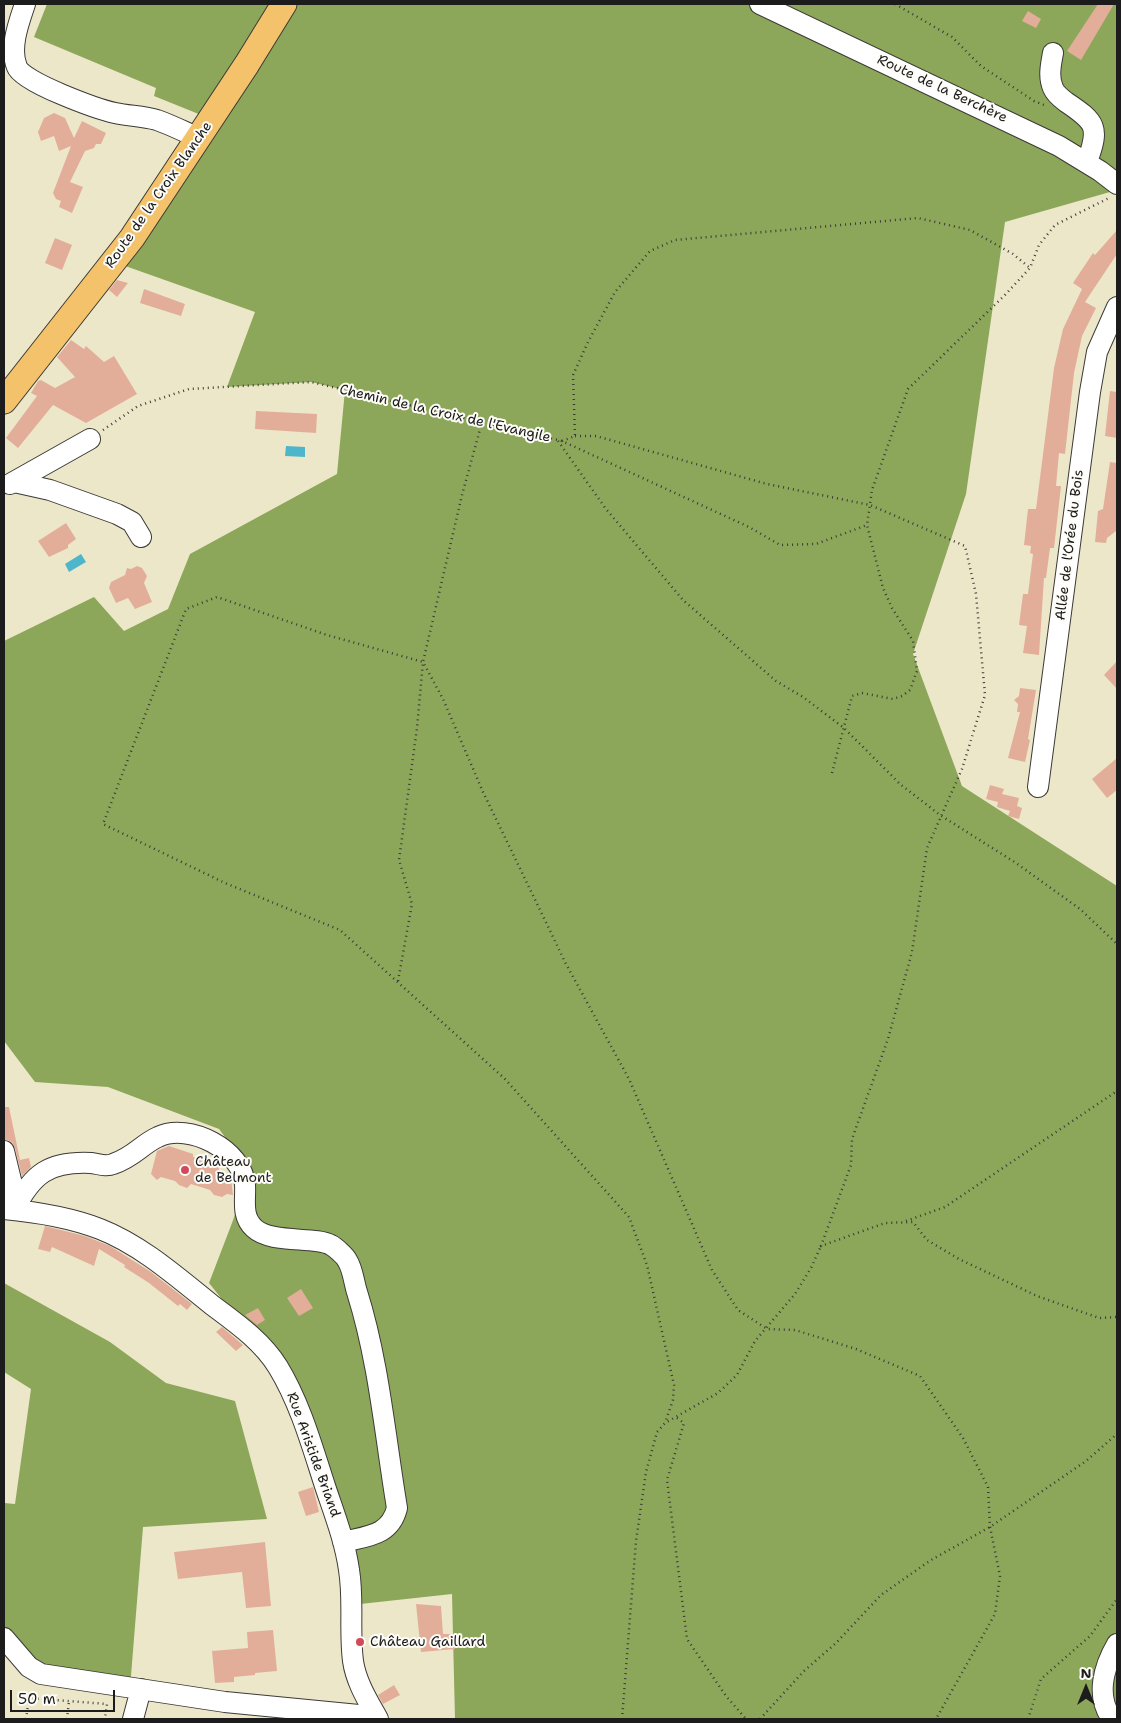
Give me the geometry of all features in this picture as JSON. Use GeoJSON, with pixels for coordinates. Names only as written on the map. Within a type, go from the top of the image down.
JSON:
{"type":"FeatureCollection","features":[{"type":"Feature","properties":{"kind":"main road","name":"Route de la Croix Blanche"},"geometry":{"type":"LineString","coordinates":[[4,401],[132,238],[199,138],[284,4]]}},
{"type":"Feature","properties":{"kind":"street"},"geometry":{"type":"LineString","coordinates":[[25,4],[18,25],[14,54],[17,68],[26,78],[81,102],[114,113],[156,120],[199,138]]}},
{"type":"Feature","properties":{"kind":"street","name":"Route de la Berchère"},"geometry":{"type":"LineString","coordinates":[[760,4],[1020,127],[1087,162],[1115,190]]}},
{"type":"Feature","properties":{"kind":"street"},"geometry":{"type":"LineString","coordinates":[[1053,53],[1050,70],[1053,88],[1062,99],[1087,116],[1093,128],[1095,139],[1087,162]]}},
{"type":"Feature","properties":{"kind":"street","name":"Allée de l'Orée du Bois"},"geometry":{"type":"LineString","coordinates":[[1038,787],[1093,376],[1097,352],[1117,307]]}},
{"type":"Feature","properties":{"kind":"street"},"geometry":{"type":"LineString","coordinates":[[9,484],[90,439]]}},
{"type":"Feature","properties":{"kind":"street"},"geometry":{"type":"LineString","coordinates":[[9,484],[50,490],[117,514],[132,522],[141,537]]}},
{"type":"Feature","properties":{"kind":"street"},"geometry":{"type":"LineString","coordinates":[[9,1209],[42,1171],[64,1164],[90,1163],[108,1166],[138,1152],[158,1137],[170,1134],[194,1136],[218,1144],[238,1162],[245,1185],[243,1198],[246,1215],[254,1228],[270,1236],[330,1244],[347,1260],[368,1325],[397,1508],[394,1521],[385,1530],[343,1542]]}},
{"type":"Feature","properties":{"kind":"street"},"geometry":{"type":"LineString","coordinates":[[4,1151],[12,1184],[9,1209]]}},
{"type":"Feature","properties":{"kind":"street","name":"Rue Aristide Briand"},"geometry":{"type":"LineString","coordinates":[[9,1209],[52,1214],[100,1229],[128,1243],[187,1285],[257,1342],[278,1367],[293,1396],[343,1542],[349,1570],[353,1661],[361,1688],[377,1717]]}},
{"type":"Feature","properties":{"kind":"street"},"geometry":{"type":"LineString","coordinates":[[4,1638],[29,1667],[41,1674],[225,1702],[377,1717]]}},
{"type":"Feature","properties":{"kind":"street"},"geometry":{"type":"LineString","coordinates":[[1112,1719],[1104,1698],[1103,1679],[1106,1663],[1117,1644]]}},
{"type":"Feature","properties":{"kind":"street"},"geometry":{"type":"LineString","coordinates":[[133,1719],[141,1689]]}},
{"type":"Feature","properties":{"kind":"path"},"geometry":{"type":"LineString","coordinates":[[895,4],[952,37],[982,66],[1034,101],[1051,108]]}},
{"type":"Feature","properties":{"kind":"path"},"geometry":{"type":"LineString","coordinates":[[832,773],[852,696],[862,693],[893,699],[902,696],[910,690],[918,671],[913,641],[892,608],[883,588],[867,525],[872,490],[908,389],[1004,296],[1030,268],[1039,246],[1055,225],[1115,190]]}},
{"type":"Feature","properties":{"kind":"path"},"geometry":{"type":"LineString","coordinates":[[575,436],[573,375],[588,342],[620,286],[650,251],[674,240],[918,218],[970,230],[1013,254],[1030,268]]}},
{"type":"Feature","properties":{"kind":"path","name":"Chemin de la Croix de l'Evangile"},"geometry":{"type":"LineString","coordinates":[[90,439],[138,406],[189,389],[312,382],[560,441],[606,509],[683,600],[776,682],[803,697],[844,728],[900,784],[940,815],[1016,863],[1080,909],[1117,944]]}},
{"type":"Feature","properties":{"kind":"path"},"geometry":{"type":"LineString","coordinates":[[398,981],[412,904],[399,860],[424,662],[462,495],[482,422]]}},
{"type":"Feature","properties":{"kind":"path"},"geometry":{"type":"LineString","coordinates":[[560,441],[575,436],[596,436],[767,484],[870,505],[965,546],[976,594],[984,695],[962,769],[927,848],[912,952],[888,1039],[852,1139],[851,1165],[821,1246],[796,1294],[755,1341],[737,1375],[718,1393],[677,1418],[665,1423]]}},
{"type":"Feature","properties":{"kind":"path"},"geometry":{"type":"LineString","coordinates":[[560,441],[749,527],[780,545],[816,544],[867,525]]}},
{"type":"Feature","properties":{"kind":"path"},"geometry":{"type":"LineString","coordinates":[[622,1719],[636,1541],[646,1472],[657,1432],[665,1423],[673,1400],[674,1385],[647,1265],[629,1217],[505,1079],[340,930],[225,882],[103,824],[186,609],[217,597],[327,635],[424,662],[443,699],[498,824],[566,964],[628,1079],[712,1270],[738,1310],[767,1329],[796,1330],[856,1349],[920,1376],[963,1438],[988,1487],[990,1527],[1000,1576],[995,1614],[936,1719]]}},
{"type":"Feature","properties":{"kind":"path"},"geometry":{"type":"LineString","coordinates":[[903,1222],[945,1206],[1117,1091]]}},
{"type":"Feature","properties":{"kind":"path"},"geometry":{"type":"LineString","coordinates":[[821,1246],[885,1223],[913,1222],[927,1240],[959,1258],[1037,1296],[1099,1318],[1117,1317]]}},
{"type":"Feature","properties":{"kind":"path"},"geometry":{"type":"LineString","coordinates":[[677,1418],[684,1423],[667,1480],[687,1638],[726,1696],[746,1719]]}},
{"type":"Feature","properties":{"kind":"path"},"geometry":{"type":"LineString","coordinates":[[760,1719],[804,1671],[836,1643],[881,1595],[931,1560],[990,1527],[1086,1462],[1117,1434]]}},
{"type":"Feature","properties":{"kind":"path"},"geometry":{"type":"LineString","coordinates":[[1028,1719],[1041,1679],[1090,1636],[1117,1599]]}},
{"type":"Feature","properties":{"kind":"path"},"geometry":{"type":"LineString","coordinates":[[26,1719],[29,1698],[107,1704],[106,1719]]}},
{"type":"Feature","properties":{"kind":"path"},"geometry":{"type":"LineString","coordinates":[[67,1719],[68,1701]]}},
{"type":"Feature","properties":{"kind":"green space"},"geometry":{"type":"Polygon","coordinates":[[[47,4],[1117,4],[1117,190],[1005,222],[966,494],[913,654],[962,786],[1117,886],[1117,1719],[455,1719],[452,1594],[351,1605],[307,1432],[252,1337],[209,1283],[250,1171],[219,1129],[108,1087],[35,1082],[4,1041],[4,641],[94,597],[124,631],[168,609],[190,554],[337,474],[345,390],[311,382],[227,387],[255,312],[114,262],[211,119],[154,96],[156,88],[34,37],[47,4]]]}},
{"type":"Feature","properties":{"kind":"green space"},"geometry":{"type":"Polygon","coordinates":[[[4,1283],[110,1342],[166,1383],[235,1401],[267,1519],[143,1527],[130,1688],[41,1674],[4,1638],[4,1503],[15,1504],[31,1389],[4,1372],[4,1283]]]}},
{"type":"Feature","properties":{"kind":"water"},"geometry":{"type":"Polygon","coordinates":[[[286,446],[305,447],[305,457],[285,456],[286,446]]]}},
{"type":"Feature","properties":{"kind":"water"},"geometry":{"type":"Polygon","coordinates":[[[81,554],[86,562],[69,572],[65,564],[81,554]]]}},
{"type":"Feature","properties":{"kind":"building"},"geometry":{"type":"Polygon","coordinates":[[[1098,4],[1114,4],[1081,60],[1067,51],[1098,4]]]}},
{"type":"Feature","properties":{"kind":"building"},"geometry":{"type":"Polygon","coordinates":[[[1028,11],[1041,19],[1036,28],[1022,21],[1028,11]]]}},
{"type":"Feature","properties":{"kind":"building"},"geometry":{"type":"Polygon","coordinates":[[[54,113],[65,118],[74,138],[82,121],[106,133],[101,144],[96,144],[94,148],[85,151],[70,182],[83,187],[72,213],[59,207],[61,201],[56,199],[53,193],[71,146],[59,151],[54,136],[41,141],[38,132],[44,118],[54,113]]]}},
{"type":"Feature","properties":{"kind":"building"},"geometry":{"type":"Polygon","coordinates":[[[1117,230],[1117,254],[1085,302],[1096,308],[1082,336],[1074,373],[1065,454],[1059,453],[1056,486],[1061,486],[1054,548],[1050,548],[1046,578],[1044,578],[1039,655],[1023,653],[1027,626],[1019,625],[1023,594],[1028,594],[1033,554],[1030,553],[1031,546],[1024,545],[1028,509],[1036,509],[1054,368],[1063,329],[1082,289],[1073,283],[1093,253],[1095,255],[1117,230]]]}},
{"type":"Feature","properties":{"kind":"building"},"geometry":{"type":"Polygon","coordinates":[[[55,238],[72,245],[62,270],[45,263],[55,238]]]}},
{"type":"Feature","properties":{"kind":"building"},"geometry":{"type":"Polygon","coordinates":[[[117,280],[128,283],[117,297],[109,290],[117,280]]]}},
{"type":"Feature","properties":{"kind":"building"},"geometry":{"type":"Polygon","coordinates":[[[144,289],[185,304],[181,316],[140,303],[144,289]]]}},
{"type":"Feature","properties":{"kind":"building"},"geometry":{"type":"Polygon","coordinates":[[[71,340],[84,349],[86,346],[104,362],[114,356],[137,394],[86,423],[53,405],[18,448],[6,438],[37,396],[31,393],[38,381],[41,380],[55,388],[75,377],[57,357],[71,340]]]}},
{"type":"Feature","properties":{"kind":"building"},"geometry":{"type":"Polygon","coordinates":[[[1110,391],[1117,392],[1117,438],[1105,436],[1110,391]]]}},
{"type":"Feature","properties":{"kind":"building"},"geometry":{"type":"Polygon","coordinates":[[[256,411],[317,414],[316,433],[255,429],[256,411]]]}},
{"type":"Feature","properties":{"kind":"building"},"geometry":{"type":"Polygon","coordinates":[[[1110,462],[1117,463],[1116,531],[1107,538],[1106,543],[1095,542],[1098,511],[1103,509],[1110,462]]]}},
{"type":"Feature","properties":{"kind":"building"},"geometry":{"type":"Polygon","coordinates":[[[66,523],[76,539],[68,545],[68,548],[49,557],[38,541],[66,523]]]}},
{"type":"Feature","properties":{"kind":"building"},"geometry":{"type":"Polygon","coordinates":[[[137,566],[142,568],[147,576],[144,583],[152,602],[135,609],[128,598],[116,603],[109,588],[111,582],[125,575],[127,568],[131,569],[137,566]]]}},
{"type":"Feature","properties":{"kind":"building"},"geometry":{"type":"Polygon","coordinates":[[[1117,661],[1117,689],[1104,675],[1117,661]]]}},
{"type":"Feature","properties":{"kind":"building"},"geometry":{"type":"Polygon","coordinates":[[[1020,688],[1036,690],[1028,739],[1030,740],[1025,762],[1008,758],[1020,712],[1017,712],[1018,704],[1014,700],[1019,696],[1020,688]]]}},
{"type":"Feature","properties":{"kind":"building"},"geometry":{"type":"Polygon","coordinates":[[[1117,758],[1117,790],[1107,798],[1092,779],[1117,758]]]}},
{"type":"Feature","properties":{"kind":"building"},"geometry":{"type":"Polygon","coordinates":[[[990,785],[1004,789],[1002,794],[1019,798],[1017,806],[1022,808],[1019,819],[1008,816],[1010,811],[997,807],[998,802],[986,799],[990,785]]]}},
{"type":"Feature","properties":{"kind":"building"},"geometry":{"type":"Polygon","coordinates":[[[4,1107],[9,1107],[20,1160],[29,1158],[31,1167],[22,1176],[15,1148],[12,1142],[4,1139],[4,1107]]]}},
{"type":"Feature","properties":{"kind":"building","name":"Château de Belmont"},"geometry":{"type":"Polygon","coordinates":[[[169,1146],[193,1154],[193,1157],[220,1164],[218,1172],[228,1175],[227,1178],[231,1179],[233,1195],[227,1194],[222,1197],[214,1195],[210,1190],[191,1184],[187,1188],[175,1181],[161,1177],[157,1180],[151,1174],[157,1151],[169,1146]]]}},
{"type":"Feature","properties":{"kind":"building"},"geometry":{"type":"Polygon","coordinates":[[[45,1226],[85,1236],[110,1246],[151,1272],[192,1304],[187,1310],[180,1304],[178,1306],[149,1283],[124,1267],[125,1265],[99,1249],[94,1266],[52,1247],[50,1252],[38,1249],[45,1226]]]}},
{"type":"Feature","properties":{"kind":"building"},"geometry":{"type":"Polygon","coordinates":[[[301,1289],[313,1308],[299,1316],[287,1298],[301,1289]]]}},
{"type":"Feature","properties":{"kind":"building"},"geometry":{"type":"Polygon","coordinates":[[[258,1308],[265,1320],[257,1325],[245,1315],[258,1308]]]}},
{"type":"Feature","properties":{"kind":"building"},"geometry":{"type":"Polygon","coordinates":[[[222,1327],[243,1345],[236,1351],[216,1332],[222,1327]]]}},
{"type":"Feature","properties":{"kind":"building"},"geometry":{"type":"Polygon","coordinates":[[[313,1487],[319,1512],[306,1516],[298,1492],[313,1487]]]}},
{"type":"Feature","properties":{"kind":"building"},"geometry":{"type":"Polygon","coordinates":[[[265,1542],[271,1606],[246,1608],[242,1572],[178,1579],[174,1552],[265,1542]]]}},
{"type":"Feature","properties":{"kind":"building"},"geometry":{"type":"Polygon","coordinates":[[[416,1604],[441,1606],[443,1634],[454,1634],[455,1649],[421,1652],[416,1604]]]}},
{"type":"Feature","properties":{"kind":"building"},"geometry":{"type":"Polygon","coordinates":[[[273,1630],[277,1671],[234,1677],[234,1682],[215,1683],[212,1651],[248,1648],[247,1632],[273,1630]]]}},
{"type":"Feature","properties":{"kind":"building"},"geometry":{"type":"Polygon","coordinates":[[[394,1685],[400,1695],[383,1704],[378,1695],[394,1685]]]}},
{"type":"Feature","properties":{"kind":"place","name":"Château de Belmont"},"geometry":{"type":"Point","coordinates":[185,1170]}},
{"type":"Feature","properties":{"kind":"place","name":"Château Gaillard"},"geometry":{"type":"Point","coordinates":[360,1642]}}]}
